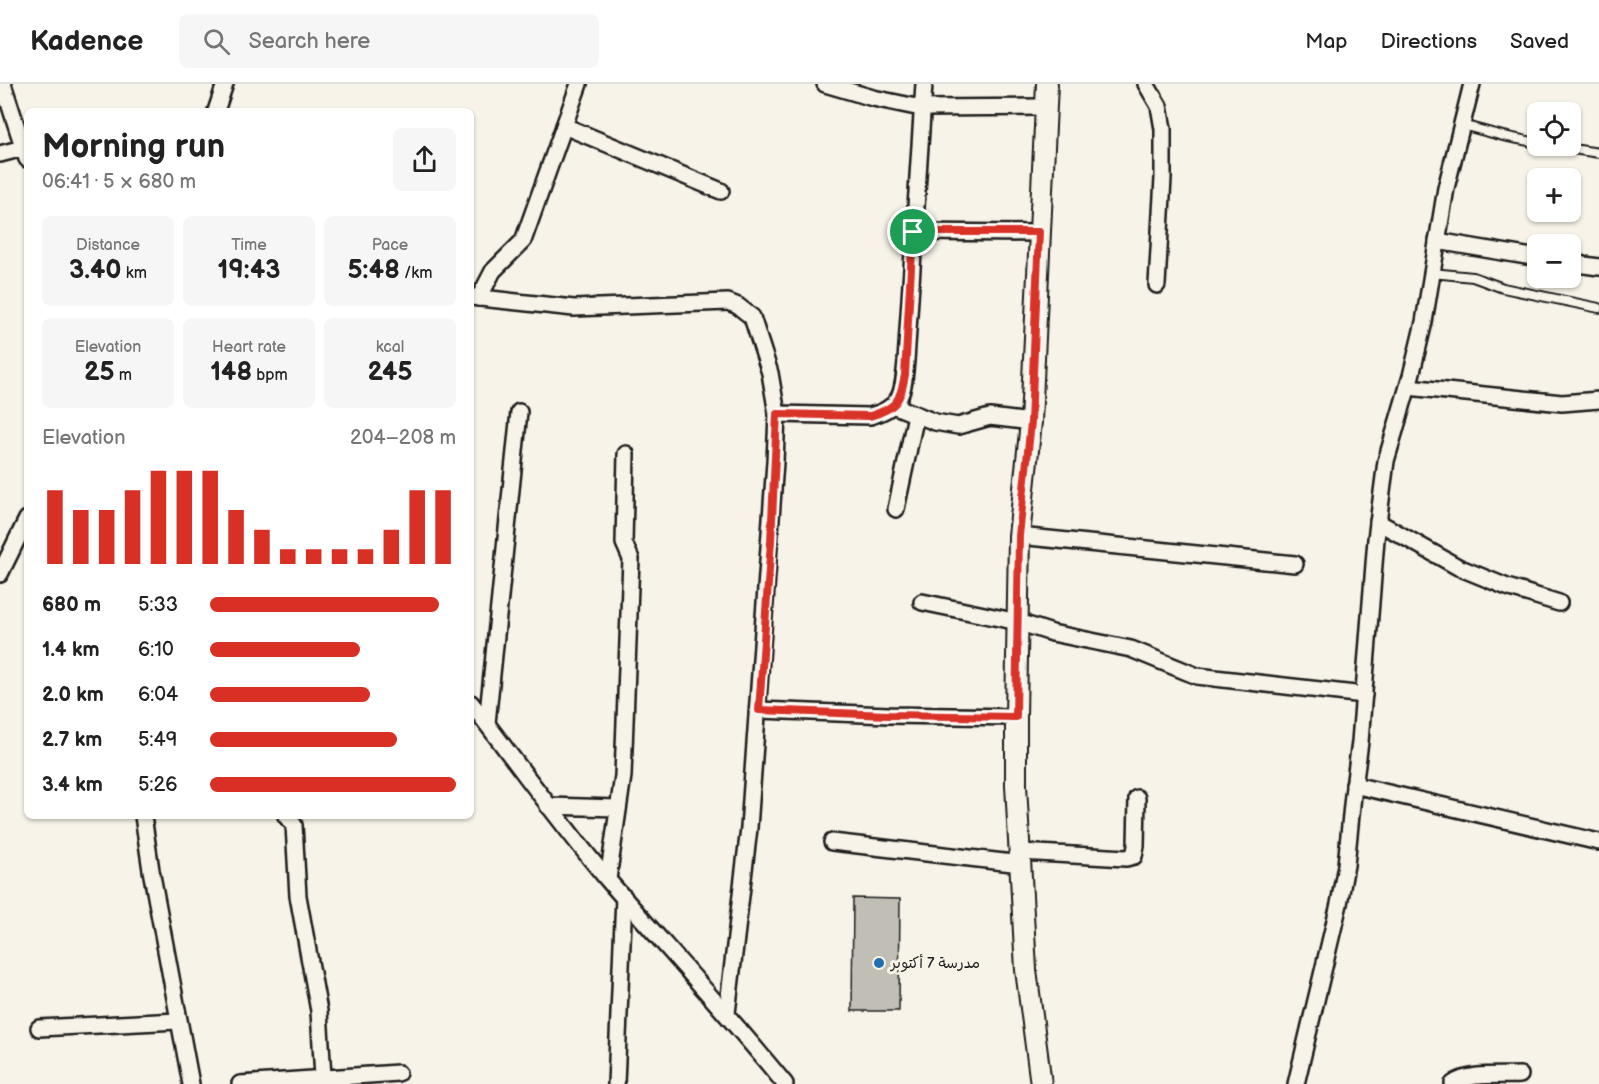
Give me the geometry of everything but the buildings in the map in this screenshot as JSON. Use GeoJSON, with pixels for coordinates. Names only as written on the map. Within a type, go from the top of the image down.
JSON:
{"type":"FeatureCollection","features":[{"type":"Feature","properties":{"kind":"street"},"geometry":{"type":"LineString","coordinates":[[3,84],[24,146]]}},
{"type":"Feature","properties":{"kind":"street"},"geometry":{"type":"LineString","coordinates":[[217,108],[225,84]]}},
{"type":"Feature","properties":{"kind":"street"},"geometry":{"type":"LineString","coordinates":[[579,84],[523,241],[493,271],[475,297],[574,308],[734,303],[746,310],[755,323],[770,373],[777,414],[759,710],[749,828],[727,1013]]}},
{"type":"Feature","properties":{"kind":"street"},"geometry":{"type":"LineString","coordinates":[[825,84],[873,98],[921,108],[1047,107]]}},
{"type":"Feature","properties":{"kind":"street"},"geometry":{"type":"LineString","coordinates":[[777,414],[870,416],[895,406],[905,375],[924,84]]}},
{"type":"Feature","properties":{"kind":"street"},"geometry":{"type":"LineString","coordinates":[[1041,1084],[1026,970],[1016,784],[1016,717],[1019,536],[1031,422],[1047,84]]}},
{"type":"Feature","properties":{"kind":"street"},"geometry":{"type":"LineString","coordinates":[[1146,84],[1159,106],[1163,129],[1163,178],[1157,285]]}},
{"type":"Feature","properties":{"kind":"street"},"geometry":{"type":"LineString","coordinates":[[1296,1084],[1339,904],[1346,865],[1360,742],[1378,522],[1386,461],[1424,322],[1460,124],[1472,84]]}},
{"type":"Feature","properties":{"kind":"street"},"geometry":{"type":"LineString","coordinates":[[564,126],[721,191]]}},
{"type":"Feature","properties":{"kind":"street"},"geometry":{"type":"LineString","coordinates":[[0,154],[24,152]]}},
{"type":"Feature","properties":{"kind":"street"},"geometry":{"type":"LineString","coordinates":[[913,232],[1039,232]]}},
{"type":"Feature","properties":{"kind":"street"},"geometry":{"type":"LineString","coordinates":[[1437,241],[1527,256]]}},
{"type":"Feature","properties":{"kind":"street"},"geometry":{"type":"LineString","coordinates":[[1581,265],[1599,267]]}},
{"type":"Feature","properties":{"kind":"street"},"geometry":{"type":"LineString","coordinates":[[1408,387],[1562,403],[1599,400]]}},
{"type":"Feature","properties":{"kind":"street"},"geometry":{"type":"LineString","coordinates":[[895,406],[935,422],[958,426],[990,417],[1031,422]]}},
{"type":"Feature","properties":{"kind":"street"},"geometry":{"type":"LineString","coordinates":[[487,723],[519,412]]}},
{"type":"Feature","properties":{"kind":"street"},"geometry":{"type":"LineString","coordinates":[[896,509],[916,415]]}},
{"type":"Feature","properties":{"kind":"street"},"geometry":{"type":"LineString","coordinates":[[608,879],[623,776],[631,560],[624,543],[623,529],[626,454]]}},
{"type":"Feature","properties":{"kind":"street"},"geometry":{"type":"LineString","coordinates":[[1378,522],[1458,567],[1559,603]]}},
{"type":"Feature","properties":{"kind":"street"},"geometry":{"type":"LineString","coordinates":[[0,574],[24,525]]}},
{"type":"Feature","properties":{"kind":"street"},"geometry":{"type":"LineString","coordinates":[[1019,536],[1295,564]]}},
{"type":"Feature","properties":{"kind":"street"},"geometry":{"type":"LineString","coordinates":[[922,602],[1131,649],[1197,676],[1364,695]]}},
{"type":"Feature","properties":{"kind":"street"},"geometry":{"type":"LineString","coordinates":[[474,707],[548,806],[608,879],[727,1013],[785,1084]]}},
{"type":"Feature","properties":{"kind":"street"},"geometry":{"type":"LineString","coordinates":[[759,710],[1016,717]]}},
{"type":"Feature","properties":{"kind":"street"},"geometry":{"type":"LineString","coordinates":[[1354,785],[1599,842]]}},
{"type":"Feature","properties":{"kind":"street"},"geometry":{"type":"LineString","coordinates":[[832,842],[1020,858],[1126,858],[1134,856],[1136,846],[1137,798]]}},
{"type":"Feature","properties":{"kind":"street"},"geometry":{"type":"LineString","coordinates":[[548,806],[618,808]]}},
{"type":"Feature","properties":{"kind":"street"},"geometry":{"type":"LineString","coordinates":[[144,819],[190,1084]]}},
{"type":"Feature","properties":{"kind":"street"},"geometry":{"type":"LineString","coordinates":[[291,819],[294,825],[298,896],[319,1011],[323,1077]]}},
{"type":"Feature","properties":{"kind":"street"},"geometry":{"type":"LineString","coordinates":[[616,1084],[624,897]]}},
{"type":"Feature","properties":{"kind":"street"},"geometry":{"type":"LineString","coordinates":[[39,1028],[178,1021]]}},
{"type":"Feature","properties":{"kind":"street"},"geometry":{"type":"LineString","coordinates":[[240,1084],[398,1073]]}},
{"type":"Feature","properties":{"kind":"street"},"geometry":{"type":"LineString","coordinates":[[1454,1084],[1467,1077],[1520,1075]]}},
{"type":"Feature","properties":{"kind":"lane"},"geometry":{"type":"LineString","coordinates":[[1460,124],[1527,141]]}},
{"type":"Feature","properties":{"kind":"lane"},"geometry":{"type":"LineString","coordinates":[[1581,150],[1599,153]]}},
{"type":"Feature","properties":{"kind":"lane"},"geometry":{"type":"LineString","coordinates":[[1432,273],[1473,277],[1503,288],[1599,308]]}},
{"type":"Feature","properties":{"kind":"place","name":"مدرسة 7 أكتوبر"},"geometry":{"type":"Point","coordinates":[879,963]}},
{"type":"Feature","properties":{"kind":"route"},"geometry":{"type":"LineString","coordinates":[[913,232],[1039,232],[1031,422],[1019,536],[1016,717],[759,710],[776,462],[777,414],[870,416],[895,406],[905,375],[913,232]]}}]}
